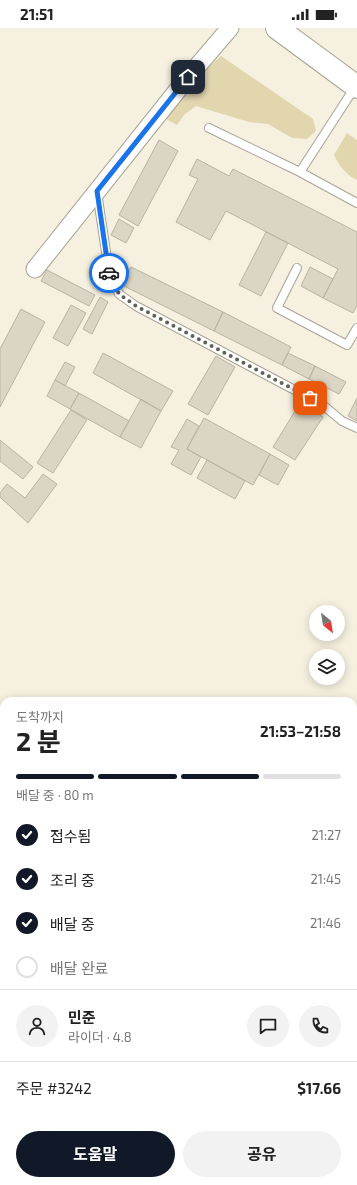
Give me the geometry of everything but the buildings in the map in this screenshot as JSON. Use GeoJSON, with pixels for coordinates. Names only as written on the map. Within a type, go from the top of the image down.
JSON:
{"type":"FeatureCollection","features":[{"type":"Feature","properties":{"kind":"main road"},"geometry":{"type":"LineString","coordinates":[[277,28],[356,87]]}},
{"type":"Feature","properties":{"kind":"street"},"geometry":{"type":"LineString","coordinates":[[35,269],[188,77],[230,28]]}},
{"type":"Feature","properties":{"kind":"lane"},"geometry":{"type":"LineString","coordinates":[[300,172],[356,87]]}},
{"type":"Feature","properties":{"kind":"lane"},"geometry":{"type":"LineString","coordinates":[[209,128],[300,172],[357,202]]}},
{"type":"Feature","properties":{"kind":"lane"},"geometry":{"type":"LineString","coordinates":[[97,191],[109,272],[119,294],[136,306],[323,405],[342,421],[357,428]]}},
{"type":"Feature","properties":{"kind":"lane"},"geometry":{"type":"LineString","coordinates":[[297,268],[277,308],[347,345],[357,328]]}},
{"type":"Feature","properties":{"kind":"shaded area"},"geometry":{"type":"Polygon","coordinates":[[[221,56],[313,119],[316,131],[307,139],[292,138],[268,124],[249,122],[196,106],[185,114],[177,125],[166,119],[194,79],[221,56]]]}},
{"type":"Feature","properties":{"kind":"shaded area"},"geometry":{"type":"Polygon","coordinates":[[[347,133],[357,140],[357,180],[343,170],[334,155],[347,133]]]}},
{"type":"Feature","properties":{"kind":"way so far"},"geometry":{"type":"LineString","coordinates":[[109,273],[119,294],[136,306],[310,398]]}},
{"type":"Feature","properties":{"kind":"route"},"geometry":{"type":"LineString","coordinates":[[109,273],[97,191],[188,77]]}}]}
